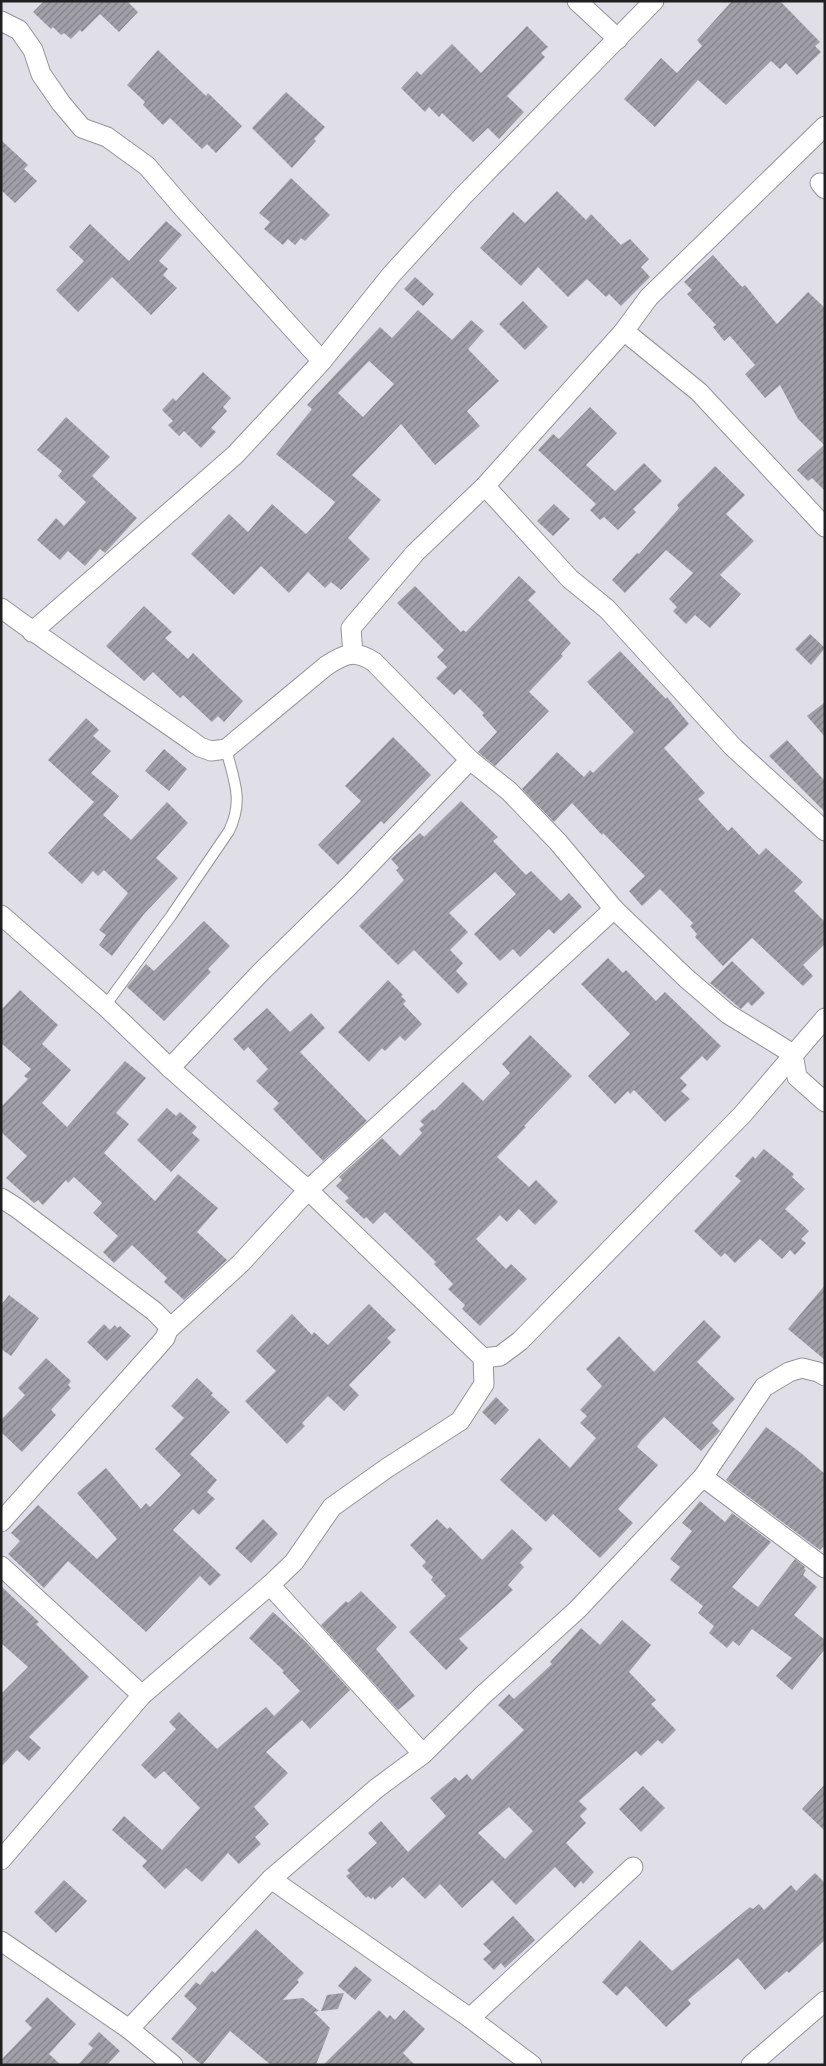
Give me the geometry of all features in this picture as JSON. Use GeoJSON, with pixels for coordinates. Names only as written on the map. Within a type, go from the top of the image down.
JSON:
{"type":"FeatureCollection","features":[{"type":"Feature","properties":{"kind":"street"},"geometry":{"type":"LineString","coordinates":[[577,1],[618,39]]}},
{"type":"Feature","properties":{"kind":"street"},"geometry":{"type":"LineString","coordinates":[[32,632],[235,455],[322,361],[391,275],[424,239],[654,1]]}},
{"type":"Feature","properties":{"kind":"street"},"geometry":{"type":"LineString","coordinates":[[1,21],[19,30],[33,50],[41,74],[61,103],[82,128],[107,137],[147,166],[322,361]]}},
{"type":"Feature","properties":{"kind":"street"},"geometry":{"type":"LineString","coordinates":[[353,654],[351,628],[415,553],[484,486],[624,332],[648,297],[825,126]]}},
{"type":"Feature","properties":{"kind":"street"},"geometry":{"type":"LineString","coordinates":[[624,332],[699,392],[825,527]]}},
{"type":"Feature","properties":{"kind":"street"},"geometry":{"type":"LineString","coordinates":[[484,486],[570,579],[607,610],[733,747],[825,831]]}},
{"type":"Feature","properties":{"kind":"street"},"geometry":{"type":"LineString","coordinates":[[1,608],[32,632],[120,690],[200,747],[211,751],[226,749],[326,666],[341,656],[362,654],[374,662],[470,760],[509,791],[558,842],[614,909],[686,978],[728,1014],[793,1054],[797,1077],[825,1102]]}},
{"type":"Feature","properties":{"kind":"street"},"geometry":{"type":"LineString","coordinates":[[170,1068],[261,972],[350,886],[470,760]]}},
{"type":"Feature","properties":{"kind":"street"},"geometry":{"type":"LineString","coordinates":[[1,1522],[159,1345],[165,1338],[168,1330],[241,1263],[308,1190],[614,909]]}},
{"type":"Feature","properties":{"kind":"street"},"geometry":{"type":"LineString","coordinates":[[1,914],[105,1006],[170,1068],[308,1190],[483,1358],[484,1384],[460,1420],[386,1468],[332,1507],[294,1562],[270,1585],[142,1695],[1,1860]]}},
{"type":"Feature","properties":{"kind":"street"},"geometry":{"type":"LineString","coordinates":[[483,1358],[500,1356],[520,1341],[742,1115],[825,1018]]}},
{"type":"Feature","properties":{"kind":"street"},"geometry":{"type":"LineString","coordinates":[[1,1198],[154,1311],[166,1323],[168,1330]]}},
{"type":"Feature","properties":{"kind":"street"},"geometry":{"type":"LineString","coordinates":[[129,2029],[270,1879],[377,1788],[423,1754],[483,1695],[577,1610],[703,1477],[764,1387],[789,1372],[802,1368],[825,1376]]}},
{"type":"Feature","properties":{"kind":"street"},"geometry":{"type":"LineString","coordinates":[[703,1477],[825,1568]]}},
{"type":"Feature","properties":{"kind":"street"},"geometry":{"type":"LineString","coordinates":[[1,1566],[142,1695]]}},
{"type":"Feature","properties":{"kind":"street"},"geometry":{"type":"LineString","coordinates":[[270,1585],[423,1754]]}},
{"type":"Feature","properties":{"kind":"street"},"geometry":{"type":"LineString","coordinates":[[470,2018],[633,1867]]}},
{"type":"Feature","properties":{"kind":"street"},"geometry":{"type":"LineString","coordinates":[[270,1879],[470,2018],[532,2065]]}},
{"type":"Feature","properties":{"kind":"street"},"geometry":{"type":"LineString","coordinates":[[1,1940],[129,2029],[173,2065]]}},
{"type":"Feature","properties":{"kind":"street"},"geometry":{"type":"LineString","coordinates":[[751,2065],[825,2001]]}},
{"type":"Feature","properties":{"kind":"lane"},"geometry":{"type":"LineString","coordinates":[[105,1006],[230,831],[236,818],[238,805],[226,749]]}},
{"type":"Feature","properties":{"kind":"building"},"geometry":{"type":"Polygon","coordinates":[[[44,1],[127,1],[138,12],[119,32],[100,14],[82,32],[80,30],[71,39],[64,33],[61,35],[53,27],[51,29],[33,12],[44,1]]]}},
{"type":"Feature","properties":{"kind":"building"},"geometry":{"type":"Polygon","coordinates":[[[732,1],[780,1],[820,42],[815,46],[821,52],[797,75],[786,63],[780,69],[771,61],[726,105],[698,80],[655,127],[624,99],[661,58],[677,73],[702,46],[697,40],[732,1]]]}},
{"type":"Feature","properties":{"kind":"building"},"geometry":{"type":"Polygon","coordinates":[[[527,26],[548,47],[541,53],[545,57],[507,96],[524,112],[499,139],[488,128],[473,142],[442,113],[439,117],[429,107],[425,112],[401,88],[417,71],[421,75],[452,44],[481,73],[527,26]]]}},
{"type":"Feature","properties":{"kind":"building"},"geometry":{"type":"Polygon","coordinates":[[[158,50],[206,96],[208,93],[242,126],[216,153],[207,144],[202,149],[170,118],[163,125],[143,105],[145,102],[127,85],[158,50]]]}},
{"type":"Feature","properties":{"kind":"building"},"geometry":{"type":"Polygon","coordinates":[[[286,92],[325,127],[314,139],[316,141],[292,168],[252,128],[286,92]]]}},
{"type":"Feature","properties":{"kind":"building"},"geometry":{"type":"Polygon","coordinates":[[[1,140],[28,165],[24,169],[37,181],[15,203],[1,190],[1,140]]]}},
{"type":"Feature","properties":{"kind":"building"},"geometry":{"type":"Polygon","coordinates":[[[291,178],[330,215],[305,241],[301,238],[295,245],[288,239],[283,245],[264,229],[270,222],[259,213],[291,178]]]}},
{"type":"Feature","properties":{"kind":"building"},"geometry":{"type":"Polygon","coordinates":[[[557,191],[586,220],[591,214],[621,245],[630,239],[649,259],[641,267],[650,277],[621,306],[609,294],[606,297],[587,279],[568,297],[538,267],[521,286],[480,248],[513,212],[525,223],[557,191]]]}},
{"type":"Feature","properties":{"kind":"building"},"geometry":{"type":"Polygon","coordinates":[[[166,221],[182,235],[159,261],[168,269],[163,275],[177,288],[151,315],[112,277],[78,312],[56,290],[84,261],[69,247],[90,224],[129,261],[166,221]]]}},
{"type":"Feature","properties":{"kind":"building"},"geometry":{"type":"Polygon","coordinates":[[[713,255],[742,287],[745,285],[777,324],[808,292],[825,308],[825,491],[812,478],[808,481],[797,470],[824,445],[798,419],[780,385],[765,398],[745,374],[755,365],[730,336],[724,341],[713,327],[716,325],[687,294],[692,290],[684,282],[713,255]]]}},
{"type":"Feature","properties":{"kind":"building"},"geometry":{"type":"Polygon","coordinates":[[[415,277],[434,294],[423,306],[404,289],[415,277]]]}},
{"type":"Feature","properties":{"kind":"building"},"geometry":{"type":"Polygon","coordinates":[[[523,301],[548,327],[525,350],[499,324],[523,301]]]}},
{"type":"Feature","properties":{"kind":"building"},"geometry":{"type":"Polygon","coordinates":[[[418,310],[452,340],[471,320],[484,331],[468,349],[499,381],[467,411],[480,426],[435,465],[401,424],[352,475],[381,500],[348,538],[370,559],[341,590],[331,582],[325,588],[308,572],[289,593],[261,566],[234,595],[191,554],[229,514],[248,532],[272,504],[306,534],[328,511],[335,502],[276,454],[312,409],[307,405],[380,327],[392,338],[418,310]],[[369,361],[338,393],[363,417],[394,384],[369,361]]]}},
{"type":"Feature","properties":{"kind":"building"},"geometry":{"type":"Polygon","coordinates":[[[203,372],[231,398],[223,407],[227,411],[211,428],[216,432],[201,448],[184,431],[179,436],[168,425],[173,421],[162,410],[173,398],[176,401],[203,372]]]}},
{"type":"Feature","properties":{"kind":"building"},"geometry":{"type":"Polygon","coordinates":[[[590,407],[617,433],[586,465],[615,491],[644,463],[662,481],[633,509],[636,512],[618,530],[604,517],[600,520],[590,510],[596,504],[538,450],[553,434],[559,439],[590,407]]]}},
{"type":"Feature","properties":{"kind":"building"},"geometry":{"type":"Polygon","coordinates":[[[66,417],[110,457],[92,476],[137,518],[105,553],[100,549],[85,566],[68,551],[60,560],[37,540],[56,518],[64,526],[86,502],[58,476],[62,471],[37,450],[66,417]]]}},
{"type":"Feature","properties":{"kind":"building"},"geometry":{"type":"Polygon","coordinates":[[[715,466],[745,495],[726,514],[754,541],[720,575],[741,594],[710,628],[695,615],[686,624],[673,611],[677,607],[669,599],[693,573],[666,550],[625,593],[612,580],[637,553],[639,554],[679,508],[677,505],[715,466]]]}},
{"type":"Feature","properties":{"kind":"building"},"geometry":{"type":"Polygon","coordinates":[[[554,504],[570,519],[553,536],[537,521],[554,504]]]}},
{"type":"Feature","properties":{"kind":"building"},"geometry":{"type":"Polygon","coordinates":[[[519,576],[536,592],[528,600],[571,643],[561,654],[563,656],[529,692],[549,711],[495,766],[478,752],[497,732],[482,715],[484,713],[460,689],[454,695],[436,678],[447,667],[437,657],[444,650],[397,603],[415,586],[461,632],[463,630],[466,632],[519,576]]]}},
{"type":"Feature","properties":{"kind":"building"},"geometry":{"type":"Polygon","coordinates":[[[144,606],[172,632],[165,638],[188,659],[193,653],[243,701],[224,722],[218,716],[212,722],[183,695],[180,698],[153,672],[144,681],[106,646],[144,606]]]}},
{"type":"Feature","properties":{"kind":"building"},"geometry":{"type":"Polygon","coordinates":[[[810,634],[825,648],[811,665],[795,649],[810,634]]]}},
{"type":"Feature","properties":{"kind":"building"},"geometry":{"type":"Polygon","coordinates":[[[620,651],[666,699],[667,697],[689,724],[664,748],[705,793],[698,799],[728,831],[732,827],[759,855],[766,848],[803,882],[794,891],[825,922],[825,944],[803,965],[813,976],[803,986],[752,938],[723,966],[695,937],[697,934],[690,926],[693,923],[660,889],[642,906],[629,891],[645,876],[572,803],[554,822],[522,789],[557,752],[584,777],[590,770],[593,773],[634,732],[587,682],[620,651]]]}},
{"type":"Feature","properties":{"kind":"building"},"geometry":{"type":"Polygon","coordinates":[[[825,702],[825,737],[807,716],[825,702]]]}},
{"type":"Feature","properties":{"kind":"building"},"geometry":{"type":"Polygon","coordinates":[[[86,718],[99,730],[93,736],[111,751],[91,773],[119,796],[103,815],[131,840],[167,802],[188,823],[156,858],[178,878],[144,914],[112,956],[99,945],[106,935],[99,930],[128,893],[104,870],[98,876],[93,871],[82,884],[48,853],[94,802],[48,760],[86,718]]]}},
{"type":"Feature","properties":{"kind":"building"},"geometry":{"type":"Polygon","coordinates":[[[393,737],[431,775],[384,824],[381,821],[338,865],[318,845],[361,801],[345,786],[393,737]]]}},
{"type":"Feature","properties":{"kind":"building"},"geometry":{"type":"Polygon","coordinates":[[[787,740],[825,781],[825,812],[769,756],[787,740]]]}},
{"type":"Feature","properties":{"kind":"building"},"geometry":{"type":"Polygon","coordinates":[[[164,749],[187,769],[169,791],[145,771],[164,749]]]}},
{"type":"Feature","properties":{"kind":"building"},"geometry":{"type":"Polygon","coordinates":[[[461,801],[498,837],[493,841],[526,875],[531,871],[561,901],[569,893],[582,907],[554,934],[549,929],[520,957],[513,949],[500,961],[474,934],[516,894],[495,872],[449,913],[468,932],[450,950],[463,963],[456,971],[468,984],[458,994],[414,950],[398,965],[359,926],[404,880],[396,870],[399,868],[391,859],[420,833],[424,837],[461,801]]]}},
{"type":"Feature","properties":{"kind":"building"},"geometry":{"type":"Polygon","coordinates":[[[204,921],[230,946],[208,969],[211,972],[164,1021],[127,987],[146,964],[154,971],[204,921]]]}},
{"type":"Feature","properties":{"kind":"building"},"geometry":{"type":"Polygon","coordinates":[[[608,958],[623,973],[626,970],[656,1001],[665,992],[721,1046],[707,1061],[702,1056],[680,1078],[687,1085],[681,1091],[690,1099],[665,1122],[634,1090],[630,1094],[628,1091],[615,1104],[588,1076],[630,1034],[581,984],[608,958]]]}},
{"type":"Feature","properties":{"kind":"building"},"geometry":{"type":"Polygon","coordinates":[[[732,961],[765,993],[752,1006],[748,1002],[741,1009],[710,983],[732,961]]]}},
{"type":"Feature","properties":{"kind":"building"},"geometry":{"type":"Polygon","coordinates":[[[388,980],[403,995],[401,996],[406,1001],[403,1004],[422,1024],[405,1041],[400,1036],[385,1051],[382,1048],[369,1062],[338,1032],[388,980]]]}},
{"type":"Feature","properties":{"kind":"building"},"geometry":{"type":"Polygon","coordinates":[[[20,990],[58,1025],[42,1044],[71,1070],[42,1103],[67,1127],[125,1061],[146,1078],[116,1113],[129,1124],[104,1153],[155,1201],[178,1174],[218,1208],[197,1232],[227,1260],[184,1300],[164,1282],[167,1278],[132,1245],[114,1263],[103,1252],[118,1236],[93,1213],[102,1203],[74,1177],[68,1183],[66,1180],[43,1205],[38,1200],[34,1203],[6,1178],[27,1156],[1,1132],[1,1107],[28,1079],[24,1076],[31,1069],[1,1043],[1,1010],[20,990]]]}},
{"type":"Feature","properties":{"kind":"building"},"geometry":{"type":"Polygon","coordinates":[[[267,1008],[290,1032],[311,1013],[325,1028],[300,1052],[367,1121],[323,1161],[273,1109],[279,1103],[256,1081],[268,1069],[248,1047],[244,1051],[233,1039],[267,1008]]]}},
{"type":"Feature","properties":{"kind":"building"},"geometry":{"type":"Polygon","coordinates":[[[530,1035],[572,1076],[497,1157],[529,1187],[536,1180],[558,1202],[535,1225],[519,1209],[507,1222],[500,1215],[476,1239],[506,1269],[511,1264],[527,1279],[480,1326],[462,1309],[465,1305],[448,1289],[453,1284],[434,1264],[436,1262],[385,1212],[373,1224],[366,1217],[364,1219],[345,1201],[349,1198],[336,1186],[342,1180],[339,1177],[382,1138],[400,1156],[422,1133],[419,1129],[424,1125],[420,1121],[433,1109],[434,1111],[463,1082],[483,1101],[510,1073],[502,1064],[530,1035]]]}},
{"type":"Feature","properties":{"kind":"building"},"geometry":{"type":"Polygon","coordinates":[[[167,1108],[176,1116],[180,1112],[197,1127],[192,1133],[200,1140],[171,1172],[137,1140],[167,1108]]]}},
{"type":"Feature","properties":{"kind":"building"},"geometry":{"type":"Polygon","coordinates":[[[764,1149],[794,1174],[792,1177],[805,1189],[785,1209],[809,1231],[801,1239],[806,1243],[795,1255],[790,1250],[782,1259],[760,1239],[735,1263],[725,1253],[721,1257],[694,1231],[741,1181],[735,1176],[753,1156],[755,1159],[764,1149]]]}},
{"type":"Feature","properties":{"kind":"building"},"geometry":{"type":"Polygon","coordinates":[[[825,1285],[825,1360],[788,1329],[825,1285]]]}},
{"type":"Feature","properties":{"kind":"building"},"geometry":{"type":"Polygon","coordinates":[[[9,1295],[39,1318],[11,1356],[1,1349],[1,1305],[9,1295]]]}},
{"type":"Feature","properties":{"kind":"building"},"geometry":{"type":"Polygon","coordinates":[[[369,1304],[396,1330],[387,1338],[391,1342],[349,1385],[359,1395],[344,1411],[328,1396],[302,1423],[305,1426],[287,1444],[245,1401],[276,1371],[256,1351],[292,1314],[312,1335],[314,1332],[328,1345],[369,1304]]]}},
{"type":"Feature","properties":{"kind":"building"},"geometry":{"type":"Polygon","coordinates":[[[704,1320],[721,1337],[697,1362],[735,1399],[712,1423],[720,1431],[701,1451],[664,1417],[641,1441],[637,1447],[658,1465],[618,1509],[633,1523],[600,1558],[553,1514],[546,1522],[500,1480],[539,1438],[570,1468],[596,1438],[580,1423],[587,1416],[580,1410],[602,1386],[586,1369],[619,1336],[654,1372],[704,1320]]]}},
{"type":"Feature","properties":{"kind":"building"},"geometry":{"type":"Polygon","coordinates":[[[104,1324],[110,1330],[115,1325],[117,1328],[120,1326],[131,1336],[107,1361],[87,1342],[104,1324]]]}},
{"type":"Feature","properties":{"kind":"building"},"geometry":{"type":"Polygon","coordinates":[[[46,1358],[71,1381],[68,1385],[71,1388],[51,1410],[56,1415],[22,1452],[1,1432],[1,1420],[25,1395],[18,1388],[46,1358]]]}},
{"type":"Feature","properties":{"kind":"building"},"geometry":{"type":"Polygon","coordinates":[[[197,1378],[213,1393],[211,1395],[230,1412],[190,1454],[217,1480],[207,1492],[215,1499],[199,1515],[193,1509],[173,1530],[221,1575],[210,1586],[200,1576],[146,1632],[68,1561],[44,1588],[8,1554],[20,1541],[11,1533],[38,1505],[97,1559],[117,1539],[77,1493],[106,1468],[141,1509],[146,1503],[150,1507],[181,1475],[155,1449],[184,1418],[171,1406],[197,1378]]]}},
{"type":"Feature","properties":{"kind":"building"},"geometry":{"type":"Polygon","coordinates":[[[496,1397],[509,1410],[495,1425],[482,1412],[496,1397]]]}},
{"type":"Feature","properties":{"kind":"building"},"geometry":{"type":"Polygon","coordinates":[[[766,1427],[825,1474],[825,1545],[820,1550],[726,1480],[766,1427]]]}},
{"type":"Feature","properties":{"kind":"building"},"geometry":{"type":"Polygon","coordinates":[[[700,1501],[725,1522],[732,1513],[771,1542],[732,1587],[758,1607],[795,1559],[805,1567],[804,1569],[806,1570],[803,1575],[817,1587],[794,1615],[825,1640],[825,1649],[792,1690],[776,1676],[792,1658],[752,1629],[739,1646],[733,1641],[727,1648],[709,1633],[714,1626],[698,1613],[703,1606],[670,1580],[680,1567],[670,1559],[692,1531],[682,1523],[700,1501]]]}},
{"type":"Feature","properties":{"kind":"building"},"geometry":{"type":"Polygon","coordinates":[[[263,1519],[278,1534],[251,1563],[235,1548],[263,1519]]]}},
{"type":"Feature","properties":{"kind":"building"},"geometry":{"type":"Polygon","coordinates":[[[437,1519],[447,1529],[450,1527],[482,1560],[512,1529],[533,1549],[520,1563],[524,1567],[508,1585],[513,1590],[459,1639],[468,1648],[446,1670],[409,1632],[446,1596],[431,1580],[433,1577],[422,1566],[426,1562],[410,1545],[437,1519]]]}},
{"type":"Feature","properties":{"kind":"building"},"geometry":{"type":"Polygon","coordinates":[[[1,1586],[39,1622],[36,1624],[89,1677],[29,1737],[41,1748],[29,1761],[17,1750],[1,1767],[1,1694],[28,1667],[1,1643],[1,1586]]]}},
{"type":"Feature","properties":{"kind":"building"},"geometry":{"type":"Polygon","coordinates":[[[361,1591],[397,1627],[376,1649],[415,1696],[398,1710],[321,1625],[346,1601],[348,1603],[361,1591]]]}},
{"type":"Feature","properties":{"kind":"building"},"geometry":{"type":"Polygon","coordinates":[[[273,1612],[305,1641],[350,1690],[310,1729],[302,1720],[266,1752],[288,1773],[254,1807],[269,1824],[255,1837],[261,1844],[239,1864],[228,1853],[202,1882],[186,1868],[165,1889],[142,1866],[147,1861],[112,1830],[124,1816],[162,1850],[200,1808],[164,1771],[155,1779],[141,1765],[176,1729],[169,1722],[179,1712],[217,1749],[266,1707],[274,1716],[300,1691],[282,1672],[284,1671],[249,1638],[273,1612]]]}},
{"type":"Feature","properties":{"kind":"building"},"geometry":{"type":"Polygon","coordinates":[[[622,1620],[651,1645],[629,1672],[656,1700],[651,1704],[676,1730],[662,1744],[658,1740],[641,1756],[636,1751],[579,1801],[587,1809],[580,1816],[586,1823],[566,1843],[594,1872],[583,1884],[581,1881],[575,1888],[555,1867],[516,1905],[492,1880],[462,1908],[440,1884],[425,1899],[403,1877],[392,1888],[390,1886],[375,1900],[373,1897],[371,1899],[368,1896],[366,1898],[346,1876],[350,1873],[347,1870],[377,1843],[368,1833],[381,1821],[408,1852],[446,1816],[430,1798],[455,1777],[459,1781],[467,1774],[472,1780],[524,1730],[498,1705],[509,1694],[514,1699],[552,1664],[550,1662],[581,1628],[600,1645],[622,1620]],[[509,1807],[478,1833],[505,1859],[533,1831],[509,1807]]]}},
{"type":"Feature","properties":{"kind":"building"},"geometry":{"type":"Polygon","coordinates":[[[825,1784],[825,1831],[802,1809],[825,1784]]]}},
{"type":"Feature","properties":{"kind":"building"},"geometry":{"type":"Polygon","coordinates":[[[643,1786],[665,1808],[641,1832],[619,1809],[643,1786]]]}},
{"type":"Feature","properties":{"kind":"building"},"geometry":{"type":"Polygon","coordinates":[[[815,1873],[825,1883],[825,1940],[789,1973],[787,1971],[765,1990],[738,1958],[688,2000],[691,2004],[666,2027],[626,1986],[617,1996],[602,1982],[640,1940],[672,1971],[750,1907],[753,1909],[759,1904],[764,1910],[791,1885],[796,1891],[815,1873]]]}},
{"type":"Feature","properties":{"kind":"building"},"geometry":{"type":"Polygon","coordinates":[[[64,1880],[87,1901],[56,1933],[34,1912],[64,1880]]]}},
{"type":"Feature","properties":{"kind":"building"},"geometry":{"type":"Polygon","coordinates":[[[513,1916],[535,1940],[505,1968],[501,1963],[494,1970],[483,1959],[491,1952],[483,1944],[513,1916]]]}},
{"type":"Feature","properties":{"kind":"building"},"geometry":{"type":"Polygon","coordinates":[[[256,1929],[304,1973],[297,1980],[299,1982],[283,2000],[303,1998],[319,2011],[314,2012],[330,2028],[316,2065],[271,2065],[230,2031],[202,2065],[171,2039],[197,2008],[184,1996],[196,1982],[200,1985],[212,1971],[215,1973],[256,1929]]]}},
{"type":"Feature","properties":{"kind":"building"},"geometry":{"type":"Polygon","coordinates":[[[355,1966],[372,1980],[355,2000],[338,1986],[355,1966]]]}},
{"type":"Feature","properties":{"kind":"building"},"geometry":{"type":"Polygon","coordinates":[[[344,1993],[338,2009],[321,2011],[327,1995],[344,1993]]]}},
{"type":"Feature","properties":{"kind":"building"},"geometry":{"type":"Polygon","coordinates":[[[47,1997],[76,2024],[49,2054],[61,2065],[1,2065],[1,2060],[32,2028],[25,2021],[47,1997]]]}},
{"type":"Feature","properties":{"kind":"building"},"geometry":{"type":"Polygon","coordinates":[[[379,2010],[387,2018],[390,2015],[395,2020],[404,2010],[425,2029],[403,2053],[415,2065],[323,2065],[379,2010]]]}},
{"type":"Feature","properties":{"kind":"building"},"geometry":{"type":"Polygon","coordinates":[[[99,2032],[120,2051],[107,2065],[78,2065],[93,2048],[88,2044],[99,2032]]]}}]}
